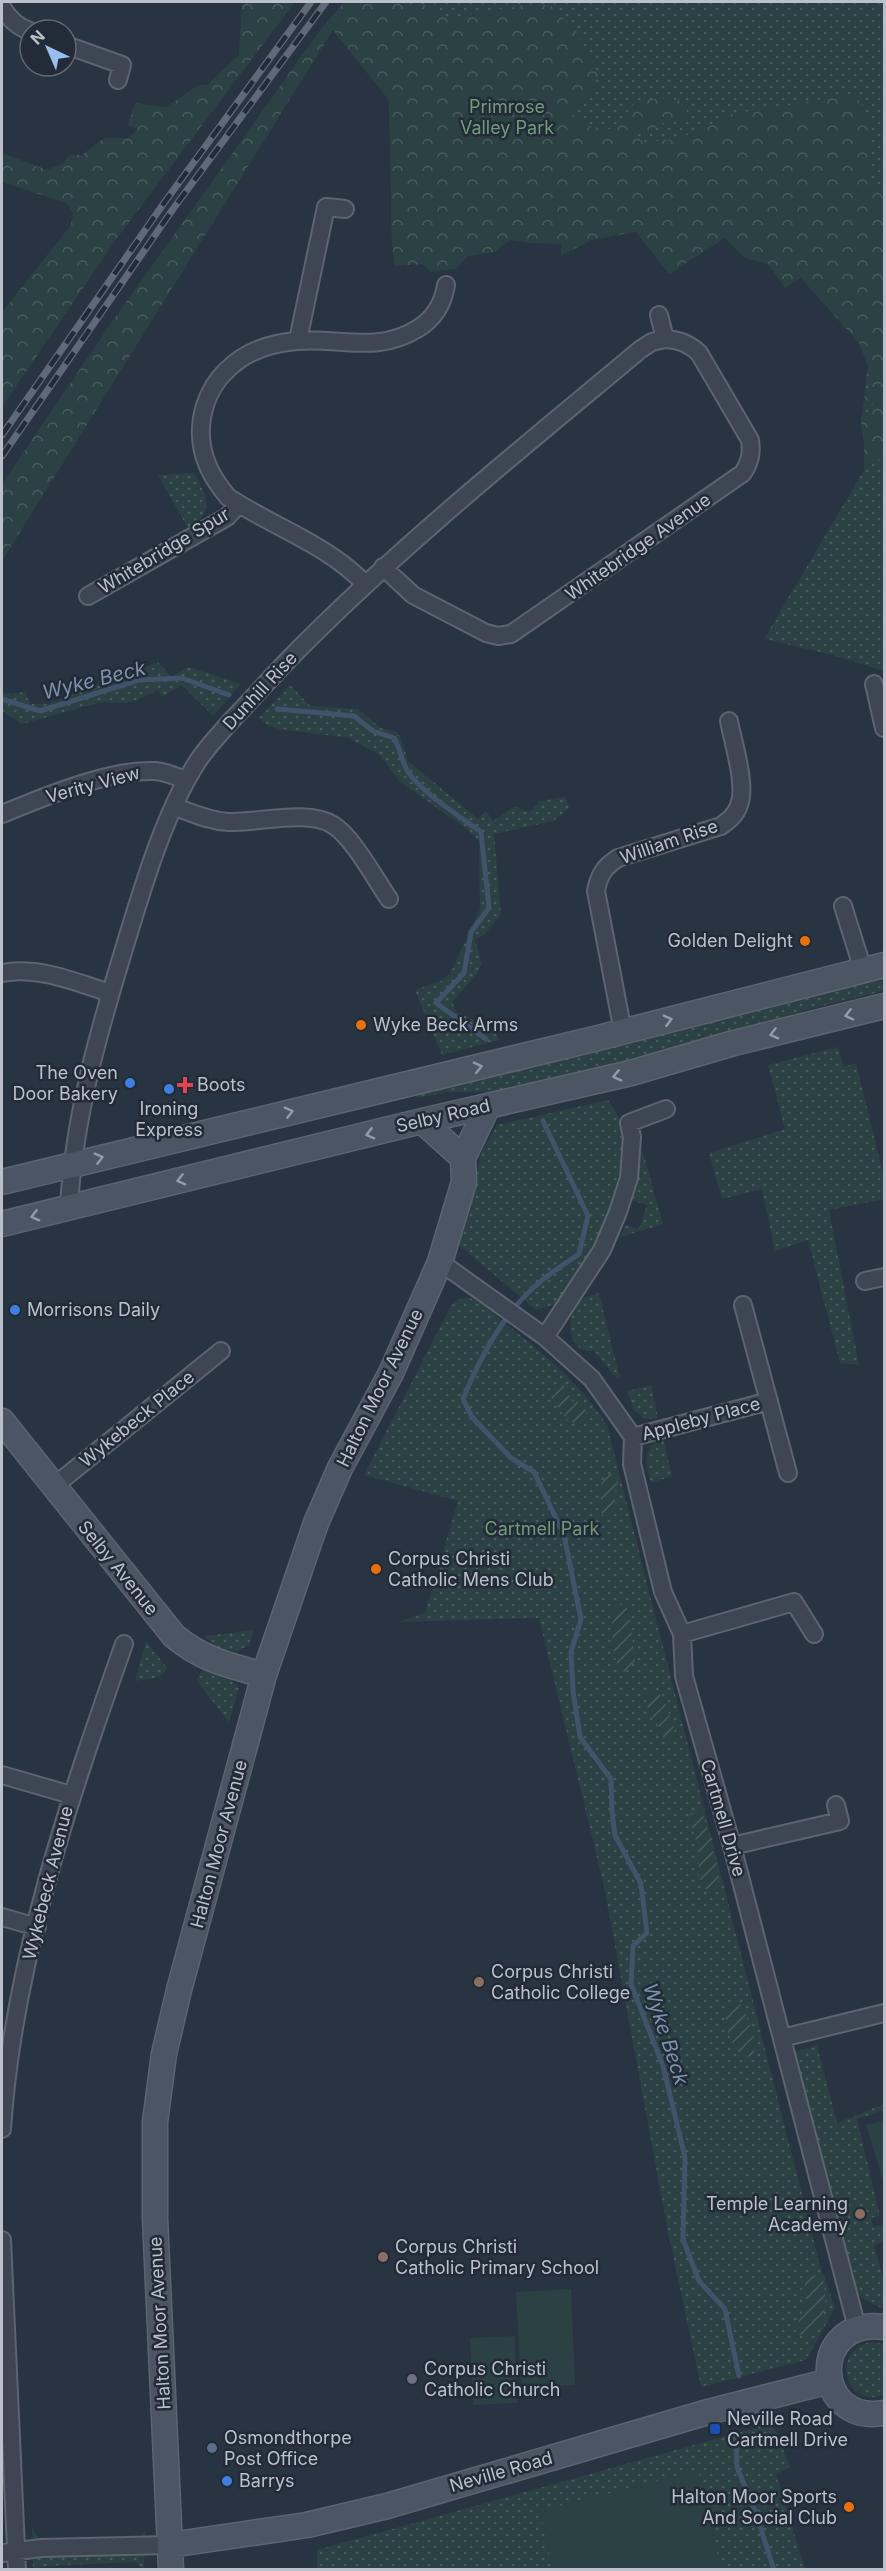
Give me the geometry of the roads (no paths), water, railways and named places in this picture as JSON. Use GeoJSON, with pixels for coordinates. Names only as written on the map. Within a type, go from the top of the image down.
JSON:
{"type":"FeatureCollection","features":[{"type":"Feature","properties":{"kind":"street"},"geometry":{"type":"LineString","coordinates":[[2,8],[9,19],[18,26]]}},
{"type":"Feature","properties":{"kind":"street"},"geometry":{"type":"LineString","coordinates":[[78,49],[122,65],[118,80]]}},
{"type":"Feature","properties":{"kind":"street"},"geometry":{"type":"LineString","coordinates":[[298,340],[326,207],[345,209]]}},
{"type":"Feature","properties":{"kind":"street"},"geometry":{"type":"LineString","coordinates":[[365,584],[350,568],[332,556],[239,504],[218,486],[204,458],[201,428],[207,399],[223,373],[247,354],[261,348],[298,340],[375,344],[401,339],[422,326],[437,312],[444,298],[446,285]]}},
{"type":"Feature","properties":{"kind":"street"},"geometry":{"type":"LineString","coordinates":[[659,315],[664,339]]}},
{"type":"Feature","properties":{"kind":"street","name":"Dunhill Rise"},"geometry":{"type":"LineString","coordinates":[[69,1207],[71,1165],[81,1107],[110,993],[140,895],[186,781],[197,761],[365,584],[417,535],[641,349],[652,342],[664,339]]}},
{"type":"Feature","properties":{"kind":"street","name":"Whitebridge Avenue"},"geometry":{"type":"LineString","coordinates":[[383,567],[405,589],[423,601],[486,633],[498,636],[511,634],[743,473],[752,451],[750,440],[699,353],[689,344],[664,339]]}},
{"type":"Feature","properties":{"kind":"street","name":"Whitebridge Spur"},"geometry":{"type":"LineString","coordinates":[[88,596],[227,517],[239,504]]}},
{"type":"Feature","properties":{"kind":"street"},"geometry":{"type":"LineString","coordinates":[[874,684],[885,728]]}},
{"type":"Feature","properties":{"kind":"street","name":"William Rise"},"geometry":{"type":"LineString","coordinates":[[623,1032],[596,891],[598,877],[606,865],[618,858],[721,826],[732,818],[739,806],[742,792],[729,721]]}},
{"type":"Feature","properties":{"kind":"street","name":"Verity View"},"geometry":{"type":"LineString","coordinates":[[2,814],[71,788],[141,771],[158,771],[186,781]]}},
{"type":"Feature","properties":{"kind":"street"},"geometry":{"type":"LineString","coordinates":[[175,807],[205,818],[225,822],[321,819],[344,833],[389,899]]}},
{"type":"Feature","properties":{"kind":"street"},"geometry":{"type":"LineString","coordinates":[[2,1182],[623,1032],[874,968],[843,906]]}},
{"type":"Feature","properties":{"kind":"street"},"geometry":{"type":"LineString","coordinates":[[2,974],[15,971],[44,973],[110,993]]}},
{"type":"Feature","properties":{"kind":"street","name":"Selby Road"},"geometry":{"type":"LineString","coordinates":[[2,1224],[422,1121],[631,1073],[885,1006]]}},
{"type":"Feature","properties":{"kind":"street","name":"Halton Moor Avenue"},"geometry":{"type":"LineString","coordinates":[[171,2570],[155,2218],[155,2122],[164,2054],[179,1990],[264,1675],[316,1523],[340,1468],[391,1373],[440,1262],[464,1182],[464,1158],[488,1106]]}},
{"type":"Feature","properties":{"kind":"street"},"geometry":{"type":"LineString","coordinates":[[545,1337],[602,1250],[618,1212],[629,1178],[632,1137],[629,1123],[666,1109]]}},
{"type":"Feature","properties":{"kind":"street"},"geometry":{"type":"LineString","coordinates":[[422,1121],[464,1158]]}},
{"type":"Feature","properties":{"kind":"street"},"geometry":{"type":"LineString","coordinates":[[440,1262],[545,1337],[592,1379],[633,1437]]}},
{"type":"Feature","properties":{"kind":"street"},"geometry":{"type":"LineString","coordinates":[[865,1281],[885,1277]]}},
{"type":"Feature","properties":{"kind":"street","name":"Appleby Place"},"geometry":{"type":"LineString","coordinates":[[743,1305],[788,1473]]}},
{"type":"Feature","properties":{"kind":"street","name":"Wykebeck Place"},"geometry":{"type":"LineString","coordinates":[[52,1487],[221,1351]]}},
{"type":"Feature","properties":{"kind":"street","name":"Appleby Place"},"geometry":{"type":"LineString","coordinates":[[633,1437],[769,1401]]}},
{"type":"Feature","properties":{"kind":"street","name":"Selby Avenue"},"geometry":{"type":"LineString","coordinates":[[2,1421],[52,1487],[174,1636],[192,1651],[215,1662],[264,1675]]}},
{"type":"Feature","properties":{"kind":"street","name":"Cartmell Drive"},"geometry":{"type":"LineString","coordinates":[[633,1437],[632,1464],[663,1592],[682,1634],[684,1676],[732,1846],[857,2328]]}},
{"type":"Feature","properties":{"kind":"street"},"geometry":{"type":"LineString","coordinates":[[682,1634],[798,1601],[814,1634]]}},
{"type":"Feature","properties":{"kind":"street","name":"Wykebeck Avenue"},"geometry":{"type":"LineString","coordinates":[[2,2128],[5,2081],[18,2006],[37,1927],[71,1796],[124,1644]]}},
{"type":"Feature","properties":{"kind":"street"},"geometry":{"type":"LineString","coordinates":[[2,1775],[71,1796]]}},
{"type":"Feature","properties":{"kind":"street"},"geometry":{"type":"LineString","coordinates":[[732,1846],[840,1820]]}},
{"type":"Feature","properties":{"kind":"street"},"geometry":{"type":"LineString","coordinates":[[2,1917],[37,1927]]}},
{"type":"Feature","properties":{"kind":"street"},"geometry":{"type":"LineString","coordinates":[[782,2038],[885,2013]]}},
{"type":"Feature","properties":{"kind":"street"},"geometry":{"type":"LineString","coordinates":[[2,2240],[12,2559],[41,2548],[170,2545]]}},
{"type":"Feature","properties":{"kind":"street"},"geometry":{"type":"LineString","coordinates":[[885,2327],[857,2328],[846,2334],[833,2349],[828,2367],[835,2395],[845,2405],[858,2412],[873,2415],[885,2413]]}},
{"type":"Feature","properties":{"kind":"street","name":"Neville Road"},"geometry":{"type":"LineString","coordinates":[[170,2545],[307,2525],[387,2506],[708,2412],[830,2381]]}},
{"type":"Feature","properties":{"kind":"waterway","name":"Wyke Beck"},"geometry":{"type":"LineString","coordinates":[[2,699],[40,711],[139,680],[182,678],[229,695]]}},
{"type":"Feature","properties":{"kind":"waterway","name":"Wyke Beck"},"geometry":{"type":"LineString","coordinates":[[277,709],[354,716],[373,731],[394,738],[406,768],[419,785],[481,832],[489,908],[471,932],[464,973],[436,1003],[486,1039]]}},
{"type":"Feature","properties":{"kind":"waterway","name":"Wyke Beck"},"geometry":{"type":"LineString","coordinates":[[543,1121],[588,1216],[579,1254],[536,1285],[520,1301],[500,1327],[483,1355],[463,1399],[472,1417],[511,1458],[534,1472],[564,1535],[581,1619],[571,1652],[573,1691],[580,1737],[611,1779],[615,1835],[641,1884],[647,1933],[633,1946],[631,1984],[663,2066],[685,2157],[683,2239],[699,2281],[725,2309],[739,2376]]}},
{"type":"Feature","properties":{"kind":"waterway","name":"Wyke Beck"},"geometry":{"type":"LineString","coordinates":[[736,2435],[737,2467],[756,2513],[774,2570]]}},
{"type":"Feature","properties":{"kind":"railway"},"geometry":{"type":"LineString","coordinates":[[2,435],[164,203],[311,2]]}},
{"type":"Feature","properties":{"kind":"railway"},"geometry":{"type":"LineString","coordinates":[[2,456],[173,209],[326,2]]}},
{"type":"Feature","properties":{"kind":"place","name":"Golden Delight"},"geometry":{"type":"Point","coordinates":[805,941]}},
{"type":"Feature","properties":{"kind":"place","name":"Wyke Beck Arms"},"geometry":{"type":"Point","coordinates":[361,1025]}},
{"type":"Feature","properties":{"kind":"place","name":"The Oven Door Bakery"},"geometry":{"type":"Point","coordinates":[130,1083]}},
{"type":"Feature","properties":{"kind":"place","name":"Boots"},"geometry":{"type":"Point","coordinates":[185,1085]}},
{"type":"Feature","properties":{"kind":"place","name":"Ironing Express"},"geometry":{"type":"Point","coordinates":[169,1089]}},
{"type":"Feature","properties":{"kind":"place","name":"Morrisons Daily"},"geometry":{"type":"Point","coordinates":[15,1310]}},
{"type":"Feature","properties":{"kind":"place","name":"Corpus Christi Catholic Mens Club"},"geometry":{"type":"Point","coordinates":[376,1569]}},
{"type":"Feature","properties":{"kind":"place","name":"Corpus Christi Catholic College"},"geometry":{"type":"Point","coordinates":[479,1982]}},
{"type":"Feature","properties":{"kind":"place","name":"Temple Learning Academy"},"geometry":{"type":"Point","coordinates":[860,2214]}},
{"type":"Feature","properties":{"kind":"place","name":"Corpus Christi Catholic Primary School"},"geometry":{"type":"Point","coordinates":[383,2257]}},
{"type":"Feature","properties":{"kind":"place","name":"Corpus Christi Catholic Church"},"geometry":{"type":"Point","coordinates":[412,2379]}},
{"type":"Feature","properties":{"kind":"place","name":"Neville Road Cartmell Drive"},"geometry":{"type":"Point","coordinates":[715,2429]}},
{"type":"Feature","properties":{"kind":"place","name":"Osmondthorpe Post Office"},"geometry":{"type":"Point","coordinates":[212,2448]}},
{"type":"Feature","properties":{"kind":"place","name":"Barrys"},"geometry":{"type":"Point","coordinates":[227,2481]}},
{"type":"Feature","properties":{"kind":"place","name":"Halton Moor Sports And Social Club"},"geometry":{"type":"Point","coordinates":[849,2507]}},
{"type":"Feature","properties":{"kind":"park label","name":"Primrose Valley Park"},"geometry":{"type":"Point","coordinates":[507,117]}},
{"type":"Feature","properties":{"kind":"park label","name":"Cartmell Park"},"geometry":{"type":"Point","coordinates":[542,1529]}}]}
